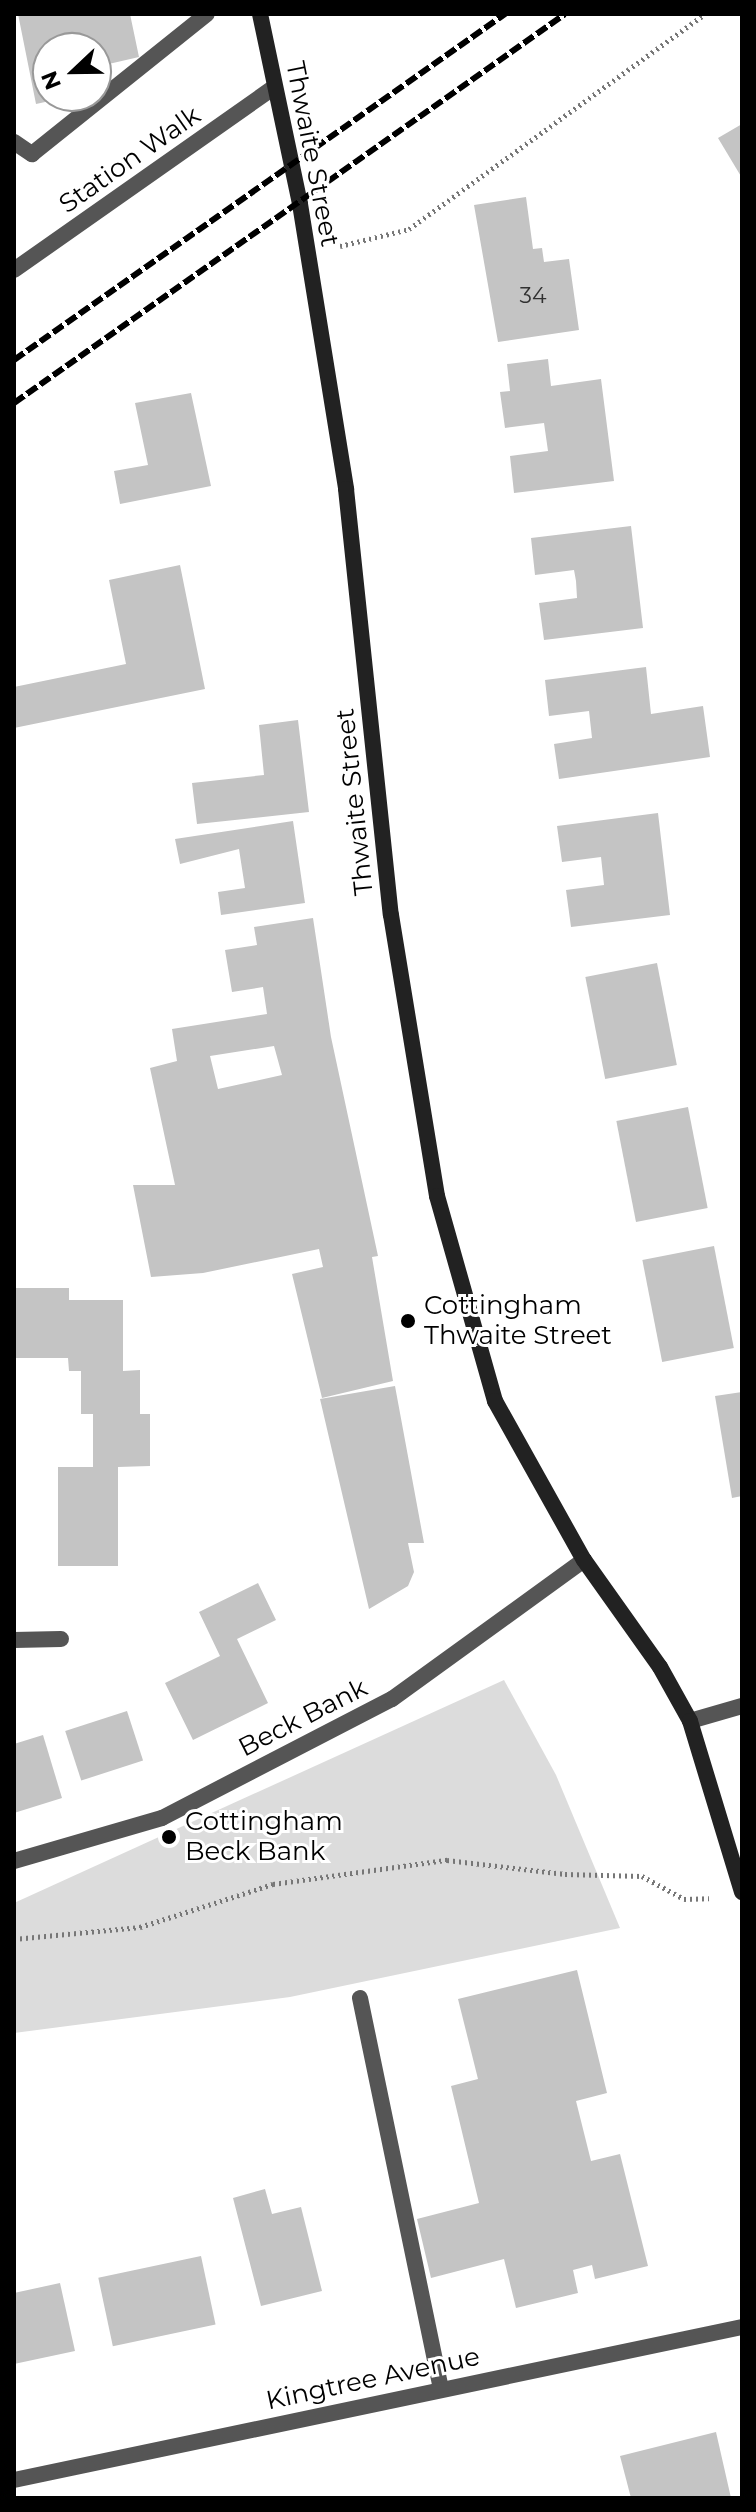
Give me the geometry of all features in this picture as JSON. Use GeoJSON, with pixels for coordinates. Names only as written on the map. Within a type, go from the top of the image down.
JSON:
{"type":"FeatureCollection","features":[{"type":"Feature","properties":{"kind":"main road","name":"Thwaite Street"},"geometry":{"type":"LineString","coordinates":[[260,14],[308,254],[346,489],[391,915],[437,1196],[495,1401],[584,1560],[660,1667],[690,1721],[742,1892]]}},
{"type":"Feature","properties":{"kind":"street"},"geometry":{"type":"LineString","coordinates":[[14,142],[32,154],[207,14]]}},
{"type":"Feature","properties":{"kind":"street","name":"Station Walk"},"geometry":{"type":"LineString","coordinates":[[14,270],[274,87]]}},
{"type":"Feature","properties":{"kind":"street","name":"Beck Bank"},"geometry":{"type":"LineString","coordinates":[[14,1861],[162,1818],[392,1699],[584,1560]]}},
{"type":"Feature","properties":{"kind":"street"},"geometry":{"type":"LineString","coordinates":[[14,1640],[61,1639]]}},
{"type":"Feature","properties":{"kind":"street"},"geometry":{"type":"LineString","coordinates":[[690,1721],[742,1706]]}},
{"type":"Feature","properties":{"kind":"street"},"geometry":{"type":"LineString","coordinates":[[360,1998],[441,2389]]}},
{"type":"Feature","properties":{"kind":"street","name":"Kingtree Avenue"},"geometry":{"type":"LineString","coordinates":[[14,2480],[742,2327]]}},
{"type":"Feature","properties":{"kind":"path"},"geometry":{"type":"LineString","coordinates":[[308,254],[409,229],[705,14]]}},
{"type":"Feature","properties":{"kind":"path"},"geometry":{"type":"LineString","coordinates":[[14,1939],[140,1927],[273,1884],[447,1860],[565,1874],[642,1876],[684,1899],[713,1898]]}},
{"type":"Feature","properties":{"kind":"shaded area"},"geometry":{"type":"Polygon","coordinates":[[[504,1680],[556,1775],[620,1928],[290,1997],[14,2033],[14,1903],[504,1680]]]}},
{"type":"Feature","properties":{"kind":"building"},"geometry":{"type":"Polygon","coordinates":[[[18,14],[130,14],[139,57],[112,63],[112,32],[32,32],[32,84],[18,14]]]}},
{"type":"Feature","properties":{"kind":"building"},"geometry":{"type":"Polygon","coordinates":[[[742,124],[742,178],[718,138],[742,124]]]}},
{"type":"Feature","properties":{"kind":"building"},"geometry":{"type":"Polygon","coordinates":[[[526,197],[533,249],[542,248],[544,262],[569,259],[579,330],[498,342],[474,205],[526,197]]]}},
{"type":"Feature","properties":{"kind":"building"},"geometry":{"type":"Polygon","coordinates":[[[548,359],[551,386],[601,379],[614,481],[514,493],[510,456],[548,451],[544,423],[505,428],[500,392],[510,391],[507,364],[548,359]]]}},
{"type":"Feature","properties":{"kind":"building"},"geometry":{"type":"Polygon","coordinates":[[[191,393],[211,486],[120,504],[114,471],[148,465],[135,403],[191,393]]]}},
{"type":"Feature","properties":{"kind":"building"},"geometry":{"type":"Polygon","coordinates":[[[631,526],[643,628],[544,640],[539,603],[577,598],[576,581],[574,570],[535,575],[531,538],[631,526]]]}},
{"type":"Feature","properties":{"kind":"building"},"geometry":{"type":"Polygon","coordinates":[[[180,565],[205,689],[14,728],[14,687],[126,664],[109,580],[180,565]]]}},
{"type":"Feature","properties":{"kind":"building"},"geometry":{"type":"Polygon","coordinates":[[[646,667],[651,714],[703,706],[710,757],[559,779],[554,744],[592,738],[589,711],[549,716],[545,680],[646,667]]]}},
{"type":"Feature","properties":{"kind":"building"},"geometry":{"type":"Polygon","coordinates":[[[298,720],[309,812],[197,824],[192,783],[264,775],[259,725],[298,720]]]}},
{"type":"Feature","properties":{"kind":"building"},"geometry":{"type":"Polygon","coordinates":[[[658,813],[670,915],[571,927],[566,890],[604,885],[601,857],[562,862],[557,826],[658,813]]]}},
{"type":"Feature","properties":{"kind":"building"},"geometry":{"type":"Polygon","coordinates":[[[293,821],[305,903],[221,915],[218,892],[245,888],[239,849],[180,864],[175,839],[293,821]]]}},
{"type":"Feature","properties":{"kind":"building"},"geometry":{"type":"Polygon","coordinates":[[[313,918],[331,1037],[378,1256],[372,1257],[393,1381],[322,1398],[292,1274],[323,1267],[319,1249],[203,1273],[151,1277],[133,1185],[175,1185],[150,1068],[177,1061],[172,1029],[267,1014],[263,987],[232,992],[225,950],[257,945],[254,927],[313,918]],[[274,1046],[210,1056],[218,1089],[282,1075],[274,1046]]]}},
{"type":"Feature","properties":{"kind":"building"},"geometry":{"type":"Polygon","coordinates":[[[657,963],[677,1065],[605,1079],[585,977],[657,963]]]}},
{"type":"Feature","properties":{"kind":"building"},"geometry":{"type":"Polygon","coordinates":[[[688,1107],[708,1208],[636,1222],[616,1121],[688,1107]]]}},
{"type":"Feature","properties":{"kind":"building"},"geometry":{"type":"Polygon","coordinates":[[[714,1246],[734,1348],[662,1362],[642,1260],[714,1246]]]}},
{"type":"Feature","properties":{"kind":"building"},"geometry":{"type":"Polygon","coordinates":[[[14,1288],[69,1288],[69,1300],[123,1300],[123,1371],[140,1370],[140,1414],[150,1414],[150,1466],[118,1467],[118,1566],[58,1566],[58,1467],[93,1467],[93,1414],[81,1414],[81,1371],[69,1371],[68,1358],[14,1358],[14,1288]]]}},
{"type":"Feature","properties":{"kind":"building"},"geometry":{"type":"Polygon","coordinates":[[[395,1386],[424,1543],[408,1543],[414,1572],[408,1586],[369,1609],[320,1399],[395,1386]]]}},
{"type":"Feature","properties":{"kind":"building"},"geometry":{"type":"Polygon","coordinates":[[[742,1392],[742,1496],[732,1498],[715,1396],[742,1392]]]}},
{"type":"Feature","properties":{"kind":"building"},"geometry":{"type":"Polygon","coordinates":[[[258,1583],[276,1620],[237,1639],[268,1703],[193,1740],[165,1683],[220,1656],[199,1612],[258,1583]]]}},
{"type":"Feature","properties":{"kind":"building"},"geometry":{"type":"Polygon","coordinates":[[[127,1711],[143,1760],[81,1781],[65,1731],[127,1711]]]}},
{"type":"Feature","properties":{"kind":"building"},"geometry":{"type":"Polygon","coordinates":[[[43,1735],[62,1798],[14,1813],[14,1744],[43,1735]]]}},
{"type":"Feature","properties":{"kind":"building"},"geometry":{"type":"Polygon","coordinates":[[[577,1970],[607,2093],[576,2101],[591,2161],[620,2154],[648,2266],[595,2279],[592,2265],[573,2270],[578,2293],[516,2308],[504,2259],[431,2278],[417,2219],[479,2203],[451,2086],[478,2079],[458,1999],[577,1970]]]}},
{"type":"Feature","properties":{"kind":"building"},"geometry":{"type":"Polygon","coordinates":[[[265,2189],[272,2214],[301,2207],[322,2291],[261,2306],[233,2198],[265,2189]]]}},
{"type":"Feature","properties":{"kind":"building"},"geometry":{"type":"Polygon","coordinates":[[[201,2256],[216,2324],[113,2346],[98,2278],[201,2256]]]}},
{"type":"Feature","properties":{"kind":"building"},"geometry":{"type":"Polygon","coordinates":[[[60,2283],[75,2351],[14,2364],[14,2293],[60,2283]]]}},
{"type":"Feature","properties":{"kind":"building"},"geometry":{"type":"Polygon","coordinates":[[[716,2432],[731,2498],[631,2498],[620,2456],[716,2432]]]}},
{"type":"Feature","properties":{"kind":"railway"},"geometry":{"type":"LineString","coordinates":[[14,360],[505,14]]}},
{"type":"Feature","properties":{"kind":"railway"},"geometry":{"type":"LineString","coordinates":[[14,403],[565,14]]}},
{"type":"Feature","properties":{"kind":"place","name":"Cottingham Thwaite Street"},"geometry":{"type":"Point","coordinates":[408,1321]}},
{"type":"Feature","properties":{"kind":"place","name":"Cottingham Beck Bank"},"geometry":{"type":"Point","coordinates":[169,1837]}}]}
